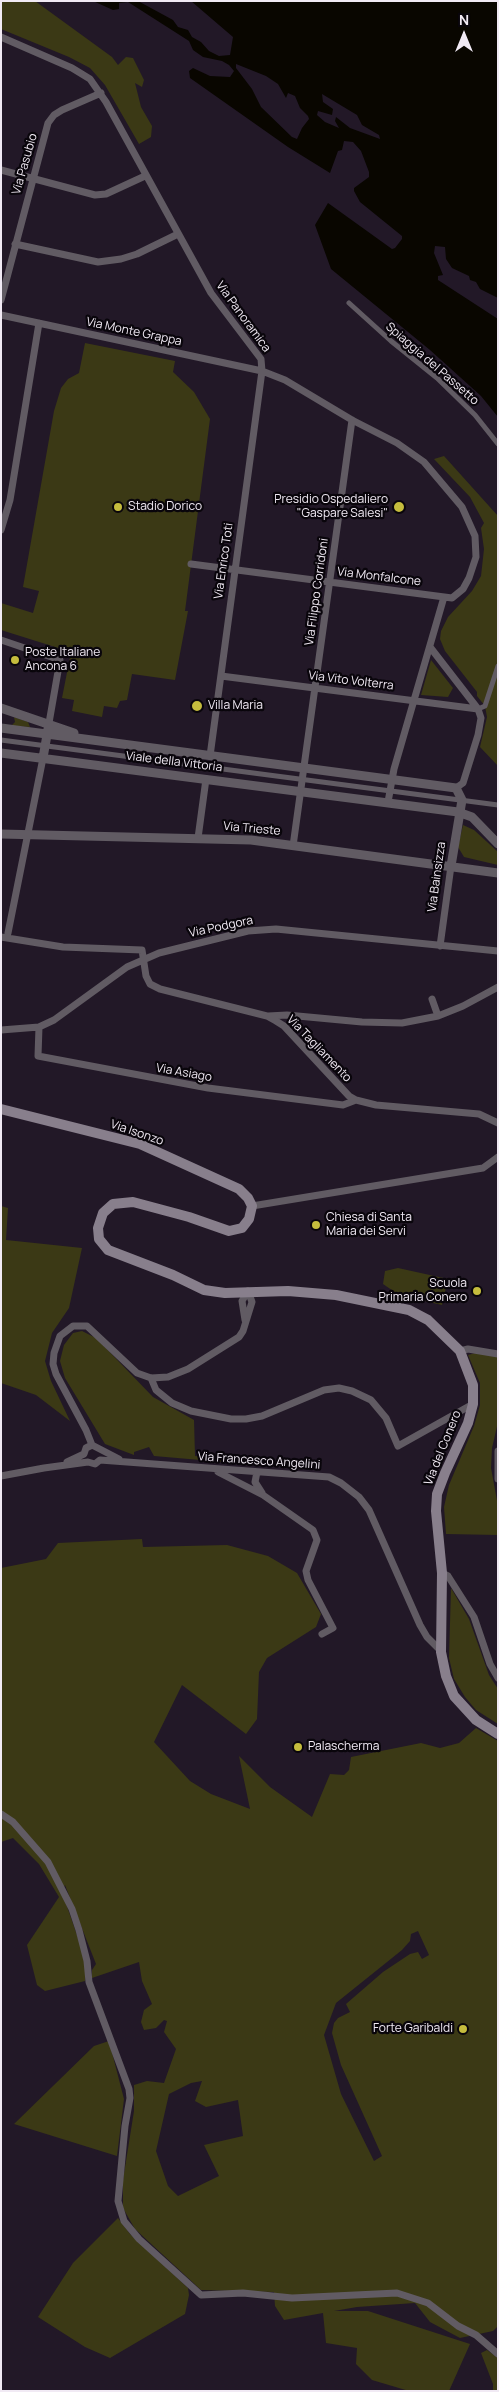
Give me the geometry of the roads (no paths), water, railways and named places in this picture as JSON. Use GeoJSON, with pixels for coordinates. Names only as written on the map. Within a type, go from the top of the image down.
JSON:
{"type":"FeatureCollection","features":[{"type":"Feature","properties":{"kind":"main road","name":"Via Isonzo"},"geometry":{"type":"LineString","coordinates":[[1,1109],[140,1144],[239,1189],[248,1198],[252,1206]]}},
{"type":"Feature","properties":{"kind":"main road","name":"Via del Conero"},"geometry":{"type":"LineString","coordinates":[[252,1206],[249,1219],[242,1228],[236,1230],[214,1227],[188,1217],[133,1202],[121,1203],[108,1208],[103,1214],[98,1228],[103,1245],[108,1250],[173,1275],[204,1290],[225,1293],[248,1291],[336,1295],[410,1310],[428,1320],[464,1350],[473,1385],[473,1404],[468,1423],[444,1473],[437,1494],[436,1511],[442,1573],[441,1652],[446,1676],[454,1696],[476,1720],[498,1734]]}},
{"type":"Feature","properties":{"kind":"street","name":"Via Panoramica"},"geometry":{"type":"LineString","coordinates":[[1,37],[72,68],[90,79],[100,93],[211,294],[261,359],[262,370],[286,380],[352,420],[397,444],[424,462],[448,489],[472,525],[476,536],[476,552],[470,578],[457,596],[452,598],[444,597]]}},
{"type":"Feature","properties":{"kind":"street","name":"Via Pasubio"},"geometry":{"type":"LineString","coordinates":[[1,300],[48,123],[54,115],[100,93]]}},
{"type":"Feature","properties":{"kind":"street"},"geometry":{"type":"LineString","coordinates":[[1,170],[95,195],[106,194],[145,176]]}},
{"type":"Feature","properties":{"kind":"street"},"geometry":{"type":"LineString","coordinates":[[15,244],[98,262],[121,260],[138,254],[178,234]]}},
{"type":"Feature","properties":{"kind":"street","name":"Spiaggia del Passetto"},"geometry":{"type":"LineString","coordinates":[[348,303],[437,378],[475,415],[498,444]]}},
{"type":"Feature","properties":{"kind":"street","name":"Via Monte Grappa"},"geometry":{"type":"LineString","coordinates":[[1,316],[262,370]]}},
{"type":"Feature","properties":{"kind":"street"},"geometry":{"type":"LineString","coordinates":[[1,530],[10,500],[39,323]]}},
{"type":"Feature","properties":{"kind":"street","name":"Via Enrico Toti"},"geometry":{"type":"LineString","coordinates":[[210,756],[262,370]]}},
{"type":"Feature","properties":{"kind":"street","name":"Via Filippo Corridoni"},"geometry":{"type":"LineString","coordinates":[[304,768],[352,420]]}},
{"type":"Feature","properties":{"kind":"street"},"geometry":{"type":"LineString","coordinates":[[1,496],[10,500]]}},
{"type":"Feature","properties":{"kind":"street","name":"Via Monfalcone"},"geometry":{"type":"LineString","coordinates":[[191,564],[444,597]]}},
{"type":"Feature","properties":{"kind":"street"},"geometry":{"type":"LineString","coordinates":[[388,802],[391,779],[444,597]]}},
{"type":"Feature","properties":{"kind":"street"},"geometry":{"type":"LineString","coordinates":[[1,640],[60,660],[48,723],[46,746],[8,933]]}},
{"type":"Feature","properties":{"kind":"street"},"geometry":{"type":"LineString","coordinates":[[430,647],[478,709],[481,718],[478,735],[463,783],[456,788],[462,800]]}},
{"type":"Feature","properties":{"kind":"street"},"geometry":{"type":"LineString","coordinates":[[478,709],[485,706],[498,666]]}},
{"type":"Feature","properties":{"kind":"street","name":"Via Vito Volterra"},"geometry":{"type":"LineString","coordinates":[[221,676],[478,709]]}},
{"type":"Feature","properties":{"kind":"street"},"geometry":{"type":"LineString","coordinates":[[1,708],[90,738]]}},
{"type":"Feature","properties":{"kind":"street","name":"Viale della Vittoria"},"geometry":{"type":"LineString","coordinates":[[1,728],[90,738],[210,756],[456,788]]}},
{"type":"Feature","properties":{"kind":"street","name":"Viale della Vittoria"},"geometry":{"type":"LineString","coordinates":[[1,740],[498,805]]}},
{"type":"Feature","properties":{"kind":"street","name":"Viale della Vittoria"},"geometry":{"type":"LineString","coordinates":[[1,753],[458,812]]}},
{"type":"Feature","properties":{"kind":"street"},"geometry":{"type":"LineString","coordinates":[[293,846],[304,768]]}},
{"type":"Feature","properties":{"kind":"street"},"geometry":{"type":"LineString","coordinates":[[198,838],[206,779]]}},
{"type":"Feature","properties":{"kind":"street","name":"Via Bainsizza"},"geometry":{"type":"LineString","coordinates":[[440,946],[458,812],[462,800]]}},
{"type":"Feature","properties":{"kind":"street"},"geometry":{"type":"LineString","coordinates":[[458,812],[472,817],[498,844]]}},
{"type":"Feature","properties":{"kind":"street","name":"Via Trieste"},"geometry":{"type":"LineString","coordinates":[[1,834],[251,840],[498,873]]}},
{"type":"Feature","properties":{"kind":"street","name":"Via Podgora"},"geometry":{"type":"LineString","coordinates":[[1,1030],[39,1027],[54,1020],[127,967],[144,959],[159,953],[248,931],[276,929],[498,951]]}},
{"type":"Feature","properties":{"kind":"street"},"geometry":{"type":"LineString","coordinates":[[1,937],[63,947],[142,950],[144,959]]}},
{"type":"Feature","properties":{"kind":"street","name":"Via Tagliamento"},"geometry":{"type":"LineString","coordinates":[[144,959],[146,976],[150,984],[160,989],[268,1016],[284,1026],[349,1096],[356,1100],[376,1105],[479,1114],[498,1122]]}},
{"type":"Feature","properties":{"kind":"street"},"geometry":{"type":"LineString","coordinates":[[268,1016],[287,1015],[362,1022],[402,1023],[438,1016],[463,1006],[498,987]]}},
{"type":"Feature","properties":{"kind":"street"},"geometry":{"type":"LineString","coordinates":[[432,999],[438,1016]]}},
{"type":"Feature","properties":{"kind":"street","name":"Via Asiago"},"geometry":{"type":"LineString","coordinates":[[39,1027],[38,1056],[208,1088],[343,1105],[356,1100]]}},
{"type":"Feature","properties":{"kind":"street"},"geometry":{"type":"LineString","coordinates":[[252,1206],[483,1168],[497,1160]]}},
{"type":"Feature","properties":{"kind":"street"},"geometry":{"type":"LineString","coordinates":[[92,1445],[56,1374],[53,1364],[54,1353],[60,1336],[74,1326],[87,1326],[137,1373],[151,1378],[168,1377],[188,1369],[238,1337],[246,1323],[252,1302],[248,1291]]}},
{"type":"Feature","properties":{"kind":"street"},"geometry":{"type":"LineString","coordinates":[[464,1350],[498,1354]]}},
{"type":"Feature","properties":{"kind":"street"},"geometry":{"type":"LineString","coordinates":[[151,1378],[156,1390],[172,1403],[191,1411],[231,1419],[262,1416],[324,1390],[339,1388],[352,1391],[371,1400],[386,1418],[398,1446],[473,1404]]}},
{"type":"Feature","properties":{"kind":"street","name":"Via Francesco Angelini"},"geometry":{"type":"LineString","coordinates":[[55,1467],[84,1454],[86,1448],[92,1445],[98,1447],[102,1452],[124,1461]]}},
{"type":"Feature","properties":{"kind":"street"},"geometry":{"type":"LineString","coordinates":[[498,1451],[498,1479]]}},
{"type":"Feature","properties":{"kind":"street"},"geometry":{"type":"LineString","coordinates":[[100,1460],[102,1452]]}},
{"type":"Feature","properties":{"kind":"street"},"geometry":{"type":"LineString","coordinates":[[84,1454],[88,1462]]}},
{"type":"Feature","properties":{"kind":"street","name":"Via Francesco Angelini"},"geometry":{"type":"LineString","coordinates":[[1,1476],[88,1462],[95,1464],[100,1460],[329,1477],[341,1483],[359,1497],[369,1510],[420,1625],[427,1638],[441,1652]]}},
{"type":"Feature","properties":{"kind":"street"},"geometry":{"type":"LineString","coordinates":[[211,1469],[263,1495],[313,1530],[317,1540],[306,1571],[308,1580],[333,1628],[322,1634]]}},
{"type":"Feature","properties":{"kind":"street"},"geometry":{"type":"LineString","coordinates":[[243,1484],[249,1472]]}},
{"type":"Feature","properties":{"kind":"street"},"geometry":{"type":"LineString","coordinates":[[257,1472],[255,1482],[263,1495]]}},
{"type":"Feature","properties":{"kind":"street"},"geometry":{"type":"LineString","coordinates":[[442,1573],[448,1576],[474,1617],[490,1664],[498,1678]]}},
{"type":"Feature","properties":{"kind":"street"},"geometry":{"type":"LineString","coordinates":[[1,1814],[13,1822],[48,1862],[72,1909],[79,1930],[90,1982],[129,2089],[130,2098],[125,2126],[118,2201],[124,2222],[139,2239],[201,2295],[243,2293],[292,2298],[397,2293],[428,2303],[458,2326],[476,2335],[498,2354]]}},
{"type":"Feature","properties":{"kind":"place","name":"Stadio Dorico"},"geometry":{"type":"Point","coordinates":[118,507]}},
{"type":"Feature","properties":{"kind":"place","name":"Presidio Ospedaliero \"Gaspare Salesi\""},"geometry":{"type":"Point","coordinates":[399,507]}},
{"type":"Feature","properties":{"kind":"place","name":"Poste Italiane Ancona 6"},"geometry":{"type":"Point","coordinates":[15,660]}},
{"type":"Feature","properties":{"kind":"place","name":"Villa Maria"},"geometry":{"type":"Point","coordinates":[197,706]}},
{"type":"Feature","properties":{"kind":"place","name":"Chiesa di Santa Maria dei Servi"},"geometry":{"type":"Point","coordinates":[316,1225]}},
{"type":"Feature","properties":{"kind":"place","name":"Scuola Primaria Conero"},"geometry":{"type":"Point","coordinates":[477,1291]}},
{"type":"Feature","properties":{"kind":"place","name":"Palascherma"},"geometry":{"type":"Point","coordinates":[298,1747]}},
{"type":"Feature","properties":{"kind":"place","name":"Forte Garibaldi"},"geometry":{"type":"Point","coordinates":[463,2029]}}]}
